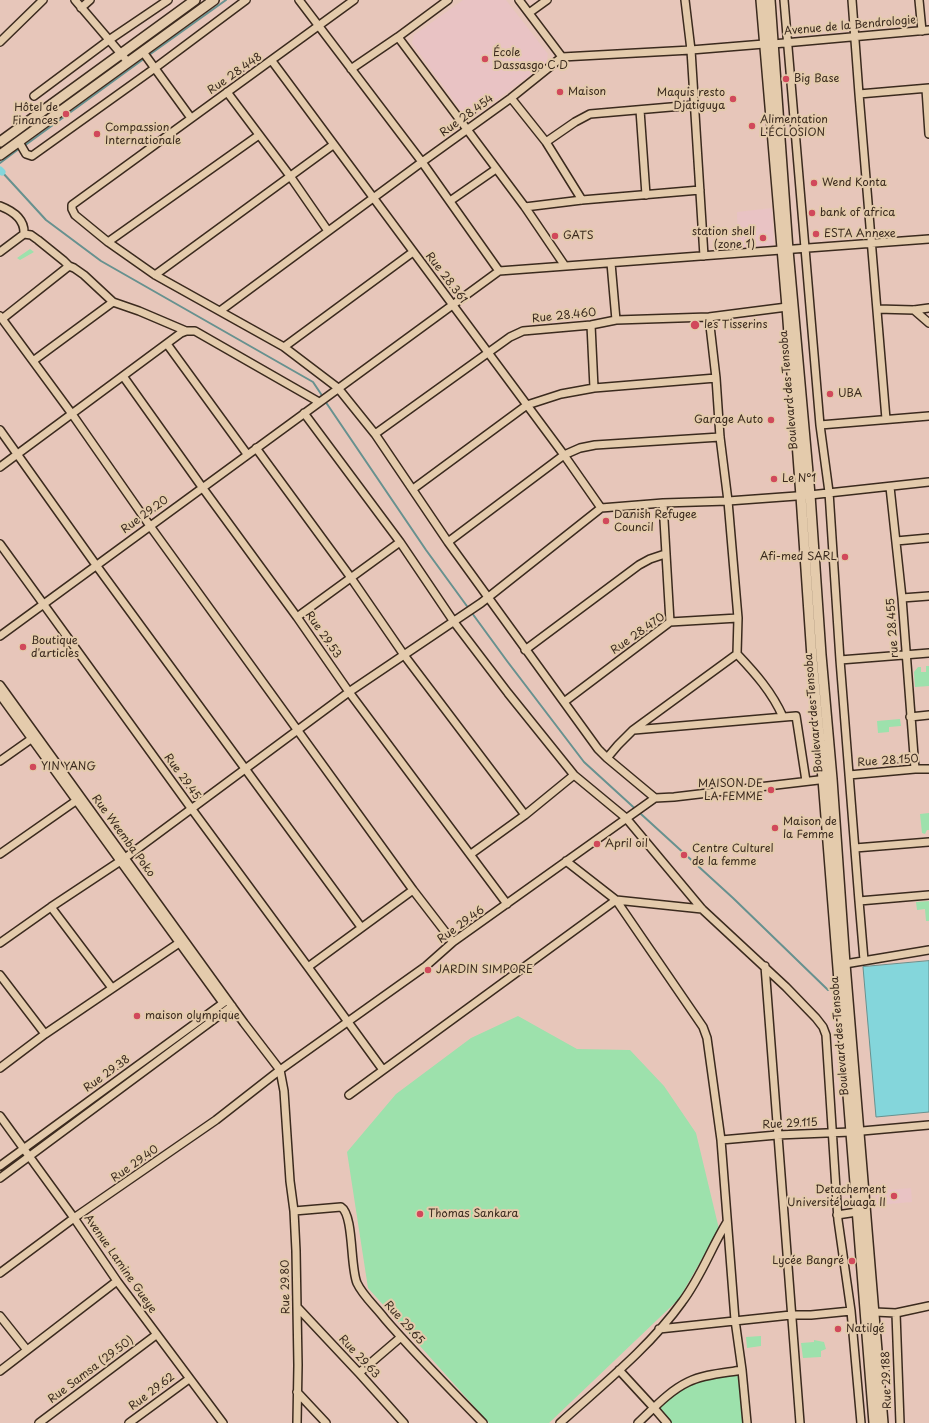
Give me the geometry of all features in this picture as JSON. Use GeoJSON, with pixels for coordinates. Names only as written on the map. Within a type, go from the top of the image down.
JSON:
{"type":"FeatureCollection","features":[{"type":"Feature","properties":{"kind":"main road"},"geometry":{"type":"LineString","coordinates":[[0,142],[195,0]]}},
{"type":"Feature","properties":{"kind":"main road"},"geometry":{"type":"LineString","coordinates":[[3,153],[214,0]]}},
{"type":"Feature","properties":{"kind":"main road","name":"Boulevard des Tensoba"},"geometry":{"type":"LineString","coordinates":[[761,0],[768,44],[806,495]]}},
{"type":"Feature","properties":{"kind":"main road","name":"Boulevard des Tensoba"},"geometry":{"type":"LineString","coordinates":[[768,44],[770,0]]}},
{"type":"Feature","properties":{"kind":"main road","name":"Boulevard des Tensoba"},"geometry":{"type":"LineString","coordinates":[[785,251],[787,307],[821,655],[827,779],[855,1131],[875,1312],[883,1423]]}},
{"type":"Feature","properties":{"kind":"main road","name":"Boulevard des Tensoba"},"geometry":{"type":"LineString","coordinates":[[827,779],[845,964],[855,1131],[857,1212],[874,1423]]}},
{"type":"Feature","properties":{"kind":"street"},"geometry":{"type":"LineString","coordinates":[[0,42],[43,0]]}},
{"type":"Feature","properties":{"kind":"street"},"geometry":{"type":"LineString","coordinates":[[74,0],[128,62]]}},
{"type":"Feature","properties":{"kind":"street"},"geometry":{"type":"LineString","coordinates":[[81,8],[90,0]]}},
{"type":"Feature","properties":{"kind":"street"},"geometry":{"type":"LineString","coordinates":[[34,96],[109,40],[168,0]]}},
{"type":"Feature","properties":{"kind":"street"},"geometry":{"type":"LineString","coordinates":[[19,142],[26,154],[32,156],[155,68],[246,0]]}},
{"type":"Feature","properties":{"kind":"street"},"geometry":{"type":"LineString","coordinates":[[299,0],[422,162],[499,271]]}},
{"type":"Feature","properties":{"kind":"street","name":"Rue 28.448"},"geometry":{"type":"LineString","coordinates":[[108,242],[75,215],[72,205],[354,0]]}},
{"type":"Feature","properties":{"kind":"street"},"geometry":{"type":"LineString","coordinates":[[351,69],[448,0]]}},
{"type":"Feature","properties":{"kind":"street"},"geometry":{"type":"LineString","coordinates":[[519,0],[562,57],[768,44]]}},
{"type":"Feature","properties":{"kind":"street"},"geometry":{"type":"LineString","coordinates":[[529,13],[547,0]]}},
{"type":"Feature","properties":{"kind":"street"},"geometry":{"type":"LineString","coordinates":[[685,0],[691,50],[704,256]]}},
{"type":"Feature","properties":{"kind":"street"},"geometry":{"type":"LineString","coordinates":[[784,0],[820,425],[829,492],[840,660],[864,960]]}},
{"type":"Feature","properties":{"kind":"street"},"geometry":{"type":"LineString","coordinates":[[852,0],[886,419]]}},
{"type":"Feature","properties":{"kind":"street"},"geometry":{"type":"LineString","coordinates":[[919,0],[925,30]]}},
{"type":"Feature","properties":{"kind":"street","name":"Avenue de la Bendrologie"},"geometry":{"type":"LineString","coordinates":[[768,44],[925,30]]}},
{"type":"Feature","properties":{"kind":"street"},"geometry":{"type":"LineString","coordinates":[[398,37],[496,168],[565,266]]}},
{"type":"Feature","properties":{"kind":"street"},"geometry":{"type":"LineString","coordinates":[[143,52],[192,118]]}},
{"type":"Feature","properties":{"kind":"street","name":"Rue 28.454"},"geometry":{"type":"LineString","coordinates":[[220,311],[511,98],[562,57]]}},
{"type":"Feature","properties":{"kind":"street","name":"Rue 28.361"},"geometry":{"type":"LineString","coordinates":[[272,61],[564,455],[601,508]]}},
{"type":"Feature","properties":{"kind":"street"},"geometry":{"type":"LineString","coordinates":[[859,94],[927,88],[929,134]]}},
{"type":"Feature","properties":{"kind":"street"},"geometry":{"type":"LineString","coordinates":[[227,92],[290,176],[328,231]]}},
{"type":"Feature","properties":{"kind":"street"},"geometry":{"type":"LineString","coordinates":[[511,98],[546,142],[582,200]]}},
{"type":"Feature","properties":{"kind":"street"},"geometry":{"type":"LineString","coordinates":[[546,142],[590,114],[694,105]]}},
{"type":"Feature","properties":{"kind":"street"},"geometry":{"type":"LineString","coordinates":[[640,110],[646,195]]}},
{"type":"Feature","properties":{"kind":"street"},"geometry":{"type":"LineString","coordinates":[[259,136],[108,242],[155,275],[284,347],[338,388],[375,434],[448,542],[598,749],[655,798],[827,779]]}},
{"type":"Feature","properties":{"kind":"street"},"geometry":{"type":"LineString","coordinates":[[155,275],[333,145]]}},
{"type":"Feature","properties":{"kind":"street"},"geometry":{"type":"LineString","coordinates":[[450,201],[496,168]]}},
{"type":"Feature","properties":{"kind":"street"},"geometry":{"type":"LineString","coordinates":[[524,207],[582,200],[700,190]]}},
{"type":"Feature","properties":{"kind":"street"},"geometry":{"type":"LineString","coordinates":[[0,206],[13,213],[22,221],[24,234]]}},
{"type":"Feature","properties":{"kind":"street"},"geometry":{"type":"LineString","coordinates":[[24,234],[38,240],[69,266],[84,275],[113,302],[186,331],[194,331],[320,402],[499,271],[785,251],[929,239]]}},
{"type":"Feature","properties":{"kind":"street"},"geometry":{"type":"LineString","coordinates":[[0,252],[24,234]]}},
{"type":"Feature","properties":{"kind":"street"},"geometry":{"type":"LineString","coordinates":[[284,347],[413,252]]}},
{"type":"Feature","properties":{"kind":"street"},"geometry":{"type":"LineString","coordinates":[[611,263],[616,320]]}},
{"type":"Feature","properties":{"kind":"street"},"geometry":{"type":"LineString","coordinates":[[69,266],[1,317],[413,890],[453,942]]}},
{"type":"Feature","properties":{"kind":"street"},"geometry":{"type":"LineString","coordinates":[[33,361],[113,302]]}},
{"type":"Feature","properties":{"kind":"street","name":"Rue 28.460"},"geometry":{"type":"LineString","coordinates":[[375,434],[510,337],[523,331],[591,325],[616,320],[709,317],[787,307]]}},
{"type":"Feature","properties":{"kind":"street"},"geometry":{"type":"LineString","coordinates":[[877,309],[914,310],[929,308]]}},
{"type":"Feature","properties":{"kind":"street"},"geometry":{"type":"LineString","coordinates":[[914,310],[929,322]]}},
{"type":"Feature","properties":{"kind":"street"},"geometry":{"type":"LineString","coordinates":[[709,317],[738,618],[737,654],[762,680],[783,717]]}},
{"type":"Feature","properties":{"kind":"street"},"geometry":{"type":"LineString","coordinates":[[591,325],[594,388]]}},
{"type":"Feature","properties":{"kind":"street"},"geometry":{"type":"LineString","coordinates":[[0,467],[186,331]]}},
{"type":"Feature","properties":{"kind":"street"},"geometry":{"type":"LineString","coordinates":[[167,344],[247,454]]}},
{"type":"Feature","properties":{"kind":"street","name":"Rue 29.53"},"geometry":{"type":"LineString","coordinates":[[123,376],[297,617],[349,692],[507,904]]}},
{"type":"Feature","properties":{"kind":"street"},"geometry":{"type":"LineString","coordinates":[[412,489],[527,405],[561,394],[594,388],[716,378]]}},
{"type":"Feature","properties":{"kind":"street","name":"Rue 29.20"},"geometry":{"type":"LineString","coordinates":[[0,636],[320,402]]}},
{"type":"Feature","properties":{"kind":"street"},"geometry":{"type":"LineString","coordinates":[[304,414],[400,542],[508,693],[574,775],[626,818],[702,908],[765,966],[823,1027],[826,1035],[838,1215],[851,1311],[861,1423]]}},
{"type":"Feature","properties":{"kind":"street"},"geometry":{"type":"LineString","coordinates":[[820,425],[929,416]]}},
{"type":"Feature","properties":{"kind":"street"},"geometry":{"type":"LineString","coordinates":[[0,430],[96,565],[361,927]]}},
{"type":"Feature","properties":{"kind":"street"},"geometry":{"type":"LineString","coordinates":[[448,542],[564,455],[580,448],[595,445],[720,437]]}},
{"type":"Feature","properties":{"kind":"street"},"geometry":{"type":"LineString","coordinates":[[256,448],[351,577],[404,655],[525,815]]}},
{"type":"Feature","properties":{"kind":"street"},"geometry":{"type":"LineString","coordinates":[[0,943],[122,859],[349,692],[481,603],[601,508],[663,503],[728,502],[929,482]]}},
{"type":"Feature","properties":{"kind":"street","name":"rue 28.455"},"geometry":{"type":"LineString","coordinates":[[890,487],[902,598],[915,769]]}},
{"type":"Feature","properties":{"kind":"street"},"geometry":{"type":"LineString","coordinates":[[663,503],[670,622]]}},
{"type":"Feature","properties":{"kind":"street"},"geometry":{"type":"LineString","coordinates":[[896,541],[929,538]]}},
{"type":"Feature","properties":{"kind":"street"},"geometry":{"type":"LineString","coordinates":[[297,617],[400,542]]}},
{"type":"Feature","properties":{"kind":"street","name":"Rue 29.45"},"geometry":{"type":"LineString","coordinates":[[0,544],[383,1070]]}},
{"type":"Feature","properties":{"kind":"street"},"geometry":{"type":"LineString","coordinates":[[525,650],[639,565],[650,559],[665,554]]}},
{"type":"Feature","properties":{"kind":"street"},"geometry":{"type":"LineString","coordinates":[[902,598],[929,596]]}},
{"type":"Feature","properties":{"kind":"street","name":"Rue 28.470"},"geometry":{"type":"LineString","coordinates":[[564,702],[670,622],[738,618]]}},
{"type":"Feature","properties":{"kind":"street"},"geometry":{"type":"LineString","coordinates":[[840,660],[929,653]]}},
{"type":"Feature","properties":{"kind":"street"},"geometry":{"type":"LineString","coordinates":[[607,758],[633,730],[737,654]]}},
{"type":"Feature","properties":{"kind":"street","name":"Rue Weemba Poko"},"geometry":{"type":"LineString","coordinates":[[0,685],[34,737],[181,941],[280,1070]]}},
{"type":"Feature","properties":{"kind":"street","name":"Rue Weemba Poko"},"geometry":{"type":"LineString","coordinates":[[0,695],[34,737]]}},
{"type":"Feature","properties":{"kind":"street"},"geometry":{"type":"LineString","coordinates":[[910,717],[929,715]]}},
{"type":"Feature","properties":{"kind":"street"},"geometry":{"type":"LineString","coordinates":[[633,730],[794,716],[797,717],[806,781]]}},
{"type":"Feature","properties":{"kind":"street"},"geometry":{"type":"LineString","coordinates":[[0,762],[34,737]]}},
{"type":"Feature","properties":{"kind":"street","name":"Rue 28.150"},"geometry":{"type":"LineString","coordinates":[[849,775],[929,769]]}},
{"type":"Feature","properties":{"kind":"street"},"geometry":{"type":"LineString","coordinates":[[471,854],[525,815],[574,775]]}},
{"type":"Feature","properties":{"kind":"street","name":"Rue 29.46"},"geometry":{"type":"LineString","coordinates":[[280,1070],[426,966],[453,942],[655,798]]}},
{"type":"Feature","properties":{"kind":"street"},"geometry":{"type":"LineString","coordinates":[[0,854],[79,799]]}},
{"type":"Feature","properties":{"kind":"street"},"geometry":{"type":"LineString","coordinates":[[855,848],[929,842]]}},
{"type":"Feature","properties":{"kind":"street"},"geometry":{"type":"LineString","coordinates":[[566,861],[616,900],[703,1027],[707,1038],[721,1140],[735,1320],[747,1423]]}},
{"type":"Feature","properties":{"kind":"street"},"geometry":{"type":"LineString","coordinates":[[308,967],[413,890]]}},
{"type":"Feature","properties":{"kind":"street"},"geometry":{"type":"LineString","coordinates":[[859,901],[929,895]]}},
{"type":"Feature","properties":{"kind":"street"},"geometry":{"type":"LineString","coordinates":[[349,1095],[616,900],[702,908]]}},
{"type":"Feature","properties":{"kind":"street"},"geometry":{"type":"LineString","coordinates":[[51,907],[112,988]]}},
{"type":"Feature","properties":{"kind":"street"},"geometry":{"type":"LineString","coordinates":[[0,1068],[45,1034],[181,941]]}},
{"type":"Feature","properties":{"kind":"street"},"geometry":{"type":"LineString","coordinates":[[845,964],[929,950]]}},
{"type":"Feature","properties":{"kind":"street"},"geometry":{"type":"LineString","coordinates":[[765,966],[790,1315],[800,1423]]}},
{"type":"Feature","properties":{"kind":"street"},"geometry":{"type":"LineString","coordinates":[[0,975],[45,1034]]}},
{"type":"Feature","properties":{"kind":"street"},"geometry":{"type":"LineString","coordinates":[[0,1178],[228,1003]]}},
{"type":"Feature","properties":{"kind":"street","name":"Rue 29.38"},"geometry":{"type":"LineString","coordinates":[[0,1166],[228,1003]]}},
{"type":"Feature","properties":{"kind":"street","name":"Rue 29.80"},"geometry":{"type":"LineString","coordinates":[[280,1070],[284,1091],[290,1181],[294,1211],[298,1308],[297,1423]]}},
{"type":"Feature","properties":{"kind":"street","name":"Rue 29.40"},"geometry":{"type":"LineString","coordinates":[[0,1273],[74,1218],[216,1120],[280,1070]]}},
{"type":"Feature","properties":{"kind":"street","name":"Avenue Lamine Gueye"},"geometry":{"type":"LineString","coordinates":[[0,1116],[74,1218],[117,1281],[189,1378],[219,1422]]}},
{"type":"Feature","properties":{"kind":"street","name":"Rue 29.115"},"geometry":{"type":"LineString","coordinates":[[721,1140],[929,1125]]}},
{"type":"Feature","properties":{"kind":"street","name":"Rue 29.65"},"geometry":{"type":"LineString","coordinates":[[294,1211],[341,1207],[343,1209],[348,1218],[355,1277],[362,1291],[401,1337],[483,1423]]}},
{"type":"Feature","properties":{"kind":"street"},"geometry":{"type":"LineString","coordinates":[[838,1215],[857,1212]]}},
{"type":"Feature","properties":{"kind":"street"},"geometry":{"type":"LineString","coordinates":[[560,1423],[619,1370],[659,1329],[688,1294],[708,1261],[727,1222]]}},
{"type":"Feature","properties":{"kind":"street"},"geometry":{"type":"LineString","coordinates":[[0,1371],[117,1281]]}},
{"type":"Feature","properties":{"kind":"street"},"geometry":{"type":"LineString","coordinates":[[875,1312],[896,1313],[929,1306]]}},
{"type":"Feature","properties":{"kind":"street","name":"Rue 29.63"},"geometry":{"type":"LineString","coordinates":[[298,1308],[404,1423]]}},
{"type":"Feature","properties":{"kind":"street"},"geometry":{"type":"LineString","coordinates":[[659,1329],[735,1320],[851,1311]]}},
{"type":"Feature","properties":{"kind":"street","name":"Rue 29.188"},"geometry":{"type":"LineString","coordinates":[[896,1313],[900,1423]]}},
{"type":"Feature","properties":{"kind":"street"},"geometry":{"type":"LineString","coordinates":[[0,1316],[27,1350]]}},
{"type":"Feature","properties":{"kind":"street","name":"Rue Samsa (29.50)"},"geometry":{"type":"LineString","coordinates":[[40,1423],[156,1335]]}},
{"type":"Feature","properties":{"kind":"street"},"geometry":{"type":"LineString","coordinates":[[359,1373],[401,1337]]}},
{"type":"Feature","properties":{"kind":"street"},"geometry":{"type":"LineString","coordinates":[[619,1370],[667,1423]]}},
{"type":"Feature","properties":{"kind":"street"},"geometry":{"type":"LineString","coordinates":[[638,1423],[673,1392],[688,1382],[703,1377],[742,1370]]}},
{"type":"Feature","properties":{"kind":"street","name":"Rue 29.62"},"geometry":{"type":"LineString","coordinates":[[129,1423],[189,1378]]}},
{"type":"Feature","properties":{"kind":"street"},"geometry":{"type":"LineString","coordinates":[[297,1392],[326,1423]]}},
{"type":"Feature","properties":{"kind":"shaded area","name":"École Dassasgo C D"},"geometry":{"type":"Polygon","coordinates":[[[463,0],[506,0],[548,54],[546,64],[471,118],[465,116],[412,43],[414,35],[463,0]]]}},
{"type":"Feature","properties":{"kind":"shaded area"},"geometry":{"type":"Polygon","coordinates":[[[772,208],[774,248],[738,251],[737,212],[772,208]]]}},
{"type":"Feature","properties":{"kind":"shaded area","name":"Detachement Université ouaga II"},"geometry":{"type":"Polygon","coordinates":[[[911,1188],[912,1202],[877,1205],[876,1191],[911,1188]]]}},
{"type":"Feature","properties":{"kind":"green space"},"geometry":{"type":"Polygon","coordinates":[[[30,249],[34,252],[20,260],[17,258],[30,249]]]}},
{"type":"Feature","properties":{"kind":"green space"},"geometry":{"type":"Polygon","coordinates":[[[926,666],[929,666],[929,686],[915,687],[914,672],[918,667],[921,667],[921,672],[926,672],[926,666]]]}},
{"type":"Feature","properties":{"kind":"green space"},"geometry":{"type":"Polygon","coordinates":[[[900,719],[901,726],[889,727],[889,732],[878,733],[877,721],[900,719]]]}},
{"type":"Feature","properties":{"kind":"green space"},"geometry":{"type":"Polygon","coordinates":[[[929,813],[929,830],[927,830],[925,834],[922,833],[920,814],[929,813]]]}},
{"type":"Feature","properties":{"kind":"green space"},"geometry":{"type":"Polygon","coordinates":[[[929,901],[929,921],[926,921],[925,909],[917,910],[916,902],[929,901]]]}},
{"type":"Feature","properties":{"kind":"green space"},"geometry":{"type":"Polygon","coordinates":[[[518,1016],[577,1049],[630,1050],[664,1086],[696,1133],[719,1229],[679,1299],[549,1423],[489,1423],[368,1288],[347,1152],[396,1094],[471,1038],[518,1016]]]}},
{"type":"Feature","properties":{"kind":"green space"},"geometry":{"type":"Polygon","coordinates":[[[761,1336],[761,1346],[747,1348],[746,1337],[761,1336]]]}},
{"type":"Feature","properties":{"kind":"green space"},"geometry":{"type":"Polygon","coordinates":[[[814,1340],[824,1342],[826,1349],[821,1351],[821,1357],[803,1358],[801,1343],[814,1342],[814,1340]]]}},
{"type":"Feature","properties":{"kind":"green space"},"geometry":{"type":"Polygon","coordinates":[[[740,1372],[744,1423],[670,1423],[658,1407],[688,1383],[740,1372]]]}},
{"type":"Feature","properties":{"kind":"water"},"geometry":{"type":"Polygon","coordinates":[[[929,961],[929,1112],[876,1117],[863,967],[929,961]]]}},
{"type":"Feature","properties":{"kind":"waterway"},"geometry":{"type":"LineString","coordinates":[[149,55],[226,0]]}},
{"type":"Feature","properties":{"kind":"waterway"},"geometry":{"type":"LineString","coordinates":[[24,146],[145,58]]}},
{"type":"Feature","properties":{"kind":"waterway"},"geometry":{"type":"LineString","coordinates":[[0,163],[20,148]]}},
{"type":"Feature","properties":{"kind":"waterway"},"geometry":{"type":"LineString","coordinates":[[2,172],[46,220],[101,261],[313,382],[323,397]]}},
{"type":"Feature","properties":{"kind":"waterway"},"geometry":{"type":"LineString","coordinates":[[325,401],[426,550],[507,661],[584,762],[733,898],[828,990]]}},
{"type":"Feature","properties":{"kind":"place","name":"École Dassasgo C D"},"geometry":{"type":"Point","coordinates":[485,59]}},
{"type":"Feature","properties":{"kind":"place","name":"Big Base"},"geometry":{"type":"Point","coordinates":[786,79]}},
{"type":"Feature","properties":{"kind":"place","name":"Maison"},"geometry":{"type":"Point","coordinates":[560,92]}},
{"type":"Feature","properties":{"kind":"place","name":"Maquis resto Djatiguya"},"geometry":{"type":"Point","coordinates":[733,99]}},
{"type":"Feature","properties":{"kind":"place","name":"Hôtel de Finances"},"geometry":{"type":"Point","coordinates":[66,114]}},
{"type":"Feature","properties":{"kind":"place","name":"Alimentation L'ÉCLOSION"},"geometry":{"type":"Point","coordinates":[752,126]}},
{"type":"Feature","properties":{"kind":"place","name":"Compassion Internationale"},"geometry":{"type":"Point","coordinates":[97,134]}},
{"type":"Feature","properties":{"kind":"place","name":"Wend Konta"},"geometry":{"type":"Point","coordinates":[814,183]}},
{"type":"Feature","properties":{"kind":"place","name":"bank of africa"},"geometry":{"type":"Point","coordinates":[812,213]}},
{"type":"Feature","properties":{"kind":"place","name":"ESTA Annexe"},"geometry":{"type":"Point","coordinates":[816,234]}},
{"type":"Feature","properties":{"kind":"place","name":"GATS"},"geometry":{"type":"Point","coordinates":[555,236]}},
{"type":"Feature","properties":{"kind":"place","name":"station shell (zone 1)"},"geometry":{"type":"Point","coordinates":[763,238]}},
{"type":"Feature","properties":{"kind":"place","name":"les Tisserins"},"geometry":{"type":"Point","coordinates":[695,325]}},
{"type":"Feature","properties":{"kind":"place","name":"UBA"},"geometry":{"type":"Point","coordinates":[830,394]}},
{"type":"Feature","properties":{"kind":"place","name":"Garage Auto"},"geometry":{"type":"Point","coordinates":[771,420]}},
{"type":"Feature","properties":{"kind":"place","name":"Le N°1"},"geometry":{"type":"Point","coordinates":[774,479]}},
{"type":"Feature","properties":{"kind":"place","name":"Danish Refugee Council"},"geometry":{"type":"Point","coordinates":[606,521]}},
{"type":"Feature","properties":{"kind":"place","name":"Afi-med SARL"},"geometry":{"type":"Point","coordinates":[845,557]}},
{"type":"Feature","properties":{"kind":"place","name":"Boutique d'articles"},"geometry":{"type":"Point","coordinates":[23,647]}},
{"type":"Feature","properties":{"kind":"place","name":"YIN YANG"},"geometry":{"type":"Point","coordinates":[33,767]}},
{"type":"Feature","properties":{"kind":"place","name":"MAISON DE LA FEMME"},"geometry":{"type":"Point","coordinates":[771,790]}},
{"type":"Feature","properties":{"kind":"place","name":"Maison de la Femme"},"geometry":{"type":"Point","coordinates":[775,828]}},
{"type":"Feature","properties":{"kind":"place","name":"April oil"},"geometry":{"type":"Point","coordinates":[597,844]}},
{"type":"Feature","properties":{"kind":"place","name":"Centre Culturel de la femme"},"geometry":{"type":"Point","coordinates":[684,855]}},
{"type":"Feature","properties":{"kind":"place","name":"JARDIN SIMPORE"},"geometry":{"type":"Point","coordinates":[428,970]}},
{"type":"Feature","properties":{"kind":"place","name":"maison olympique"},"geometry":{"type":"Point","coordinates":[137,1016]}},
{"type":"Feature","properties":{"kind":"place","name":"Detachement Université ouaga II"},"geometry":{"type":"Point","coordinates":[894,1196]}},
{"type":"Feature","properties":{"kind":"place","name":"Thomas Sankara"},"geometry":{"type":"Point","coordinates":[420,1214]}},
{"type":"Feature","properties":{"kind":"place","name":"Lycée Bangré"},"geometry":{"type":"Point","coordinates":[852,1261]}},
{"type":"Feature","properties":{"kind":"place","name":"Natilgé"},"geometry":{"type":"Point","coordinates":[838,1329]}}]}
